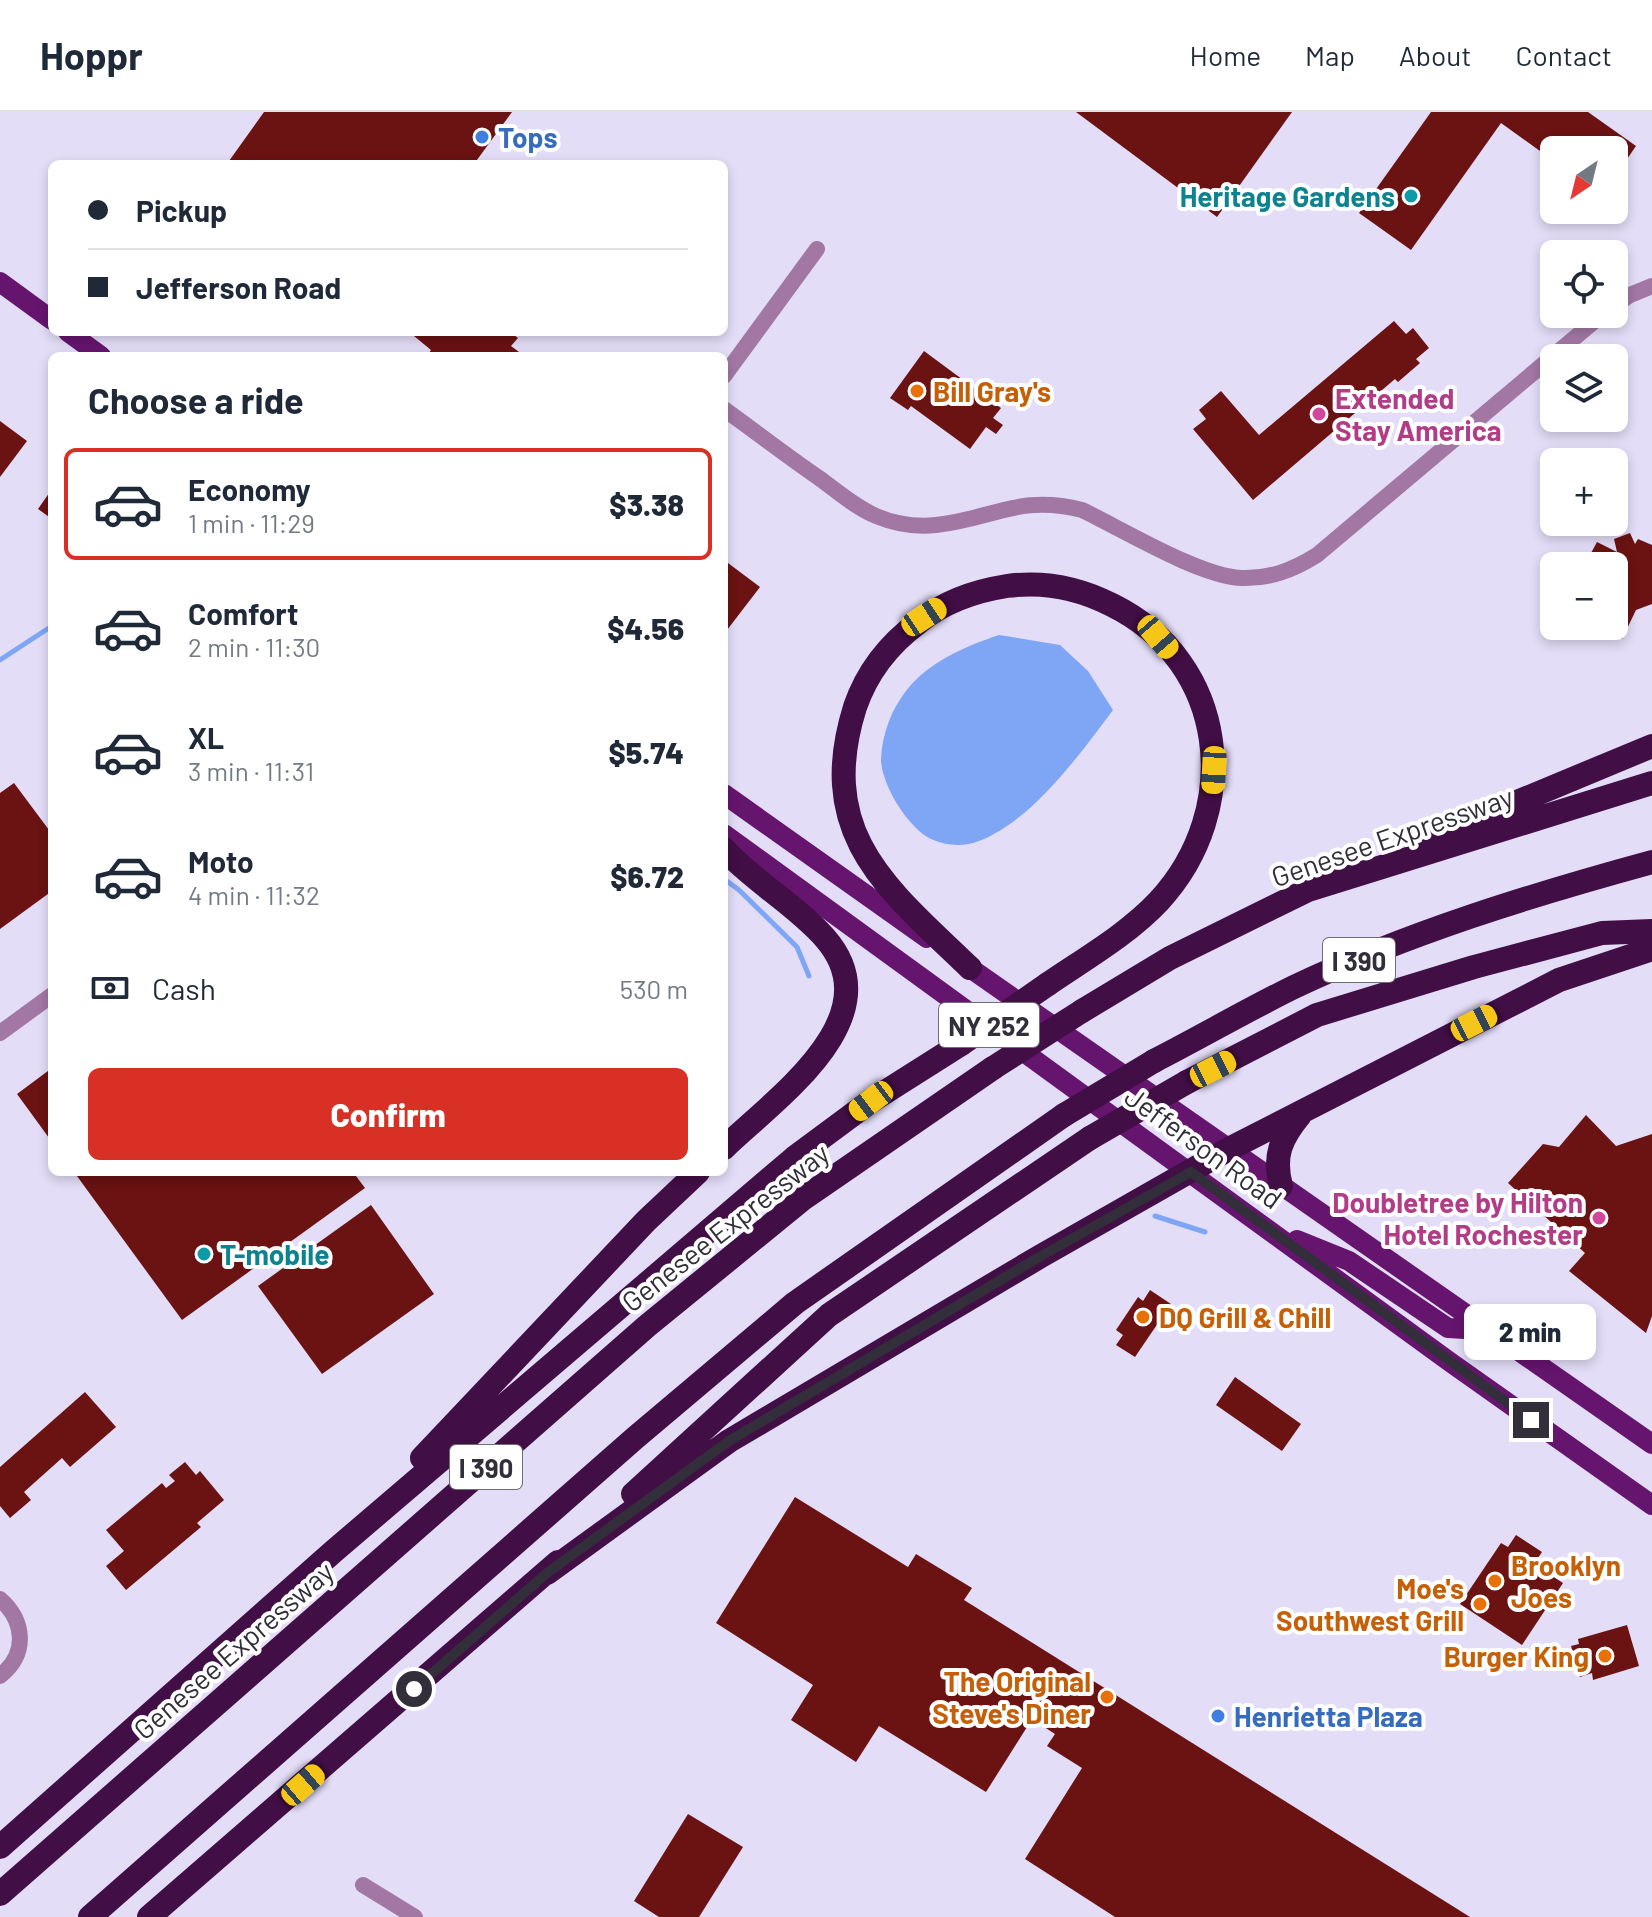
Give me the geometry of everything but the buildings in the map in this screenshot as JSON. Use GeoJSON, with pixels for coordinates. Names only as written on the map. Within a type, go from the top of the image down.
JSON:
{"type":"FeatureCollection","features":[{"type":"Feature","properties":{"kind":"highway"},"geometry":{"type":"LineString","coordinates":[[0,1847],[334,1551],[794,1158],[871,1101],[961,1044],[1136,923],[1161,899],[1195,851],[1212,796],[1213,745],[1205,713],[1182,663],[1134,615],[1068,588],[1042,584],[1018,585],[992,589],[944,604],[906,631],[888,649],[860,692],[845,744],[845,788],[856,837],[865,858],[884,885],[970,968]]}},
{"type":"Feature","properties":{"kind":"highway"},"geometry":{"type":"LineString","coordinates":[[1308,890],[1592,768],[1652,746]]}},
{"type":"Feature","properties":{"kind":"highway","name":"Genesee Expressway"},"geometry":{"type":"LineString","coordinates":[[0,1894],[647,1326],[804,1198],[993,1068],[1170,958],[1308,890],[1652,783]]}},
{"type":"Feature","properties":{"kind":"highway"},"geometry":{"type":"LineString","coordinates":[[728,853],[743,870],[824,937],[837,954],[848,996],[838,1026],[812,1064],[728,1144]]}},
{"type":"Feature","properties":{"kind":"highway","name":"I 390"},"geometry":{"type":"LineString","coordinates":[[90,1917],[635,1438],[795,1303],[1064,1115],[1154,1061],[1295,987],[1436,929],[1575,883],[1652,862]]}},
{"type":"Feature","properties":{"kind":"highway"},"geometry":{"type":"LineString","coordinates":[[149,1917],[547,1573],[829,1315],[1090,1138],[1187,1082],[1317,1015],[1474,967],[1602,933],[1652,931]]}},
{"type":"Feature","properties":{"kind":"highway"},"geometry":{"type":"LineString","coordinates":[[547,1573],[729,1441],[1041,1256],[1229,1149],[1559,980],[1652,949]]}},
{"type":"Feature","properties":{"kind":"highway"},"geometry":{"type":"LineString","coordinates":[[1281,1186],[1277,1160],[1280,1143],[1304,1111]]}},
{"type":"Feature","properties":{"kind":"highway"},"geometry":{"type":"LineString","coordinates":[[334,1551],[646,1221],[694,1176]]}},
{"type":"Feature","properties":{"kind":"main road"},"geometry":{"type":"LineString","coordinates":[[0,282],[48,317]]}},
{"type":"Feature","properties":{"kind":"main road"},"geometry":{"type":"LineString","coordinates":[[74,336],[96,352]]}},
{"type":"Feature","properties":{"kind":"main road","name":"Jefferson Road"},"geometry":{"type":"LineString","coordinates":[[728,797],[1652,1444]]}},
{"type":"Feature","properties":{"kind":"main road","name":"Jefferson Road"},"geometry":{"type":"LineString","coordinates":[[728,837],[1450,1362],[1652,1505]]}},
{"type":"Feature","properties":{"kind":"main road"},"geometry":{"type":"LineString","coordinates":[[1267,1227],[1349,1261],[1448,1328],[1465,1329],[1479,1322]]}},
{"type":"Feature","properties":{"kind":"street"},"geometry":{"type":"LineString","coordinates":[[728,371],[817,249]]}},
{"type":"Feature","properties":{"kind":"street"},"geometry":{"type":"LineString","coordinates":[[1628,296],[1652,286]]}},
{"type":"Feature","properties":{"kind":"street"},"geometry":{"type":"LineString","coordinates":[[728,412],[850,501],[890,521],[937,525],[1009,507],[1061,505],[1082,510],[1212,572],[1240,578],[1268,576],[1294,569],[1317,555],[1586,328]]}},
{"type":"Feature","properties":{"kind":"street"},"geometry":{"type":"LineString","coordinates":[[0,1033],[48,998]]}},
{"type":"Feature","properties":{"kind":"street"},"geometry":{"type":"LineString","coordinates":[[0,1599],[12,1610],[19,1625],[21,1641],[17,1656],[0,1676]]}},
{"type":"Feature","properties":{"kind":"street"},"geometry":{"type":"LineString","coordinates":[[363,1885],[415,1917]]}},
{"type":"Feature","properties":{"kind":"water"},"geometry":{"type":"Polygon","coordinates":[[[999,635],[1060,645],[1088,671],[1113,710],[1054,784],[1018,818],[973,843],[943,843],[922,833],[897,804],[882,769],[885,732],[901,698],[925,672],[961,650],[999,635]]]}},
{"type":"Feature","properties":{"kind":"waterway"},"geometry":{"type":"LineString","coordinates":[[0,660],[48,629]]}},
{"type":"Feature","properties":{"kind":"waterway"},"geometry":{"type":"LineString","coordinates":[[728,882],[797,947],[809,976]]}},
{"type":"Feature","properties":{"kind":"waterway"},"geometry":{"type":"LineString","coordinates":[[1155,1216],[1205,1232]]}},
{"type":"Feature","properties":{"kind":"place","name":"Tops"},"geometry":{"type":"Point","coordinates":[482,137]}},
{"type":"Feature","properties":{"kind":"place","name":"Heritage Gardens"},"geometry":{"type":"Point","coordinates":[1411,196]}},
{"type":"Feature","properties":{"kind":"place","name":"Bill Gray's"},"geometry":{"type":"Point","coordinates":[917,391]}},
{"type":"Feature","properties":{"kind":"place","name":"Extended Stay America"},"geometry":{"type":"Point","coordinates":[1319,414]}},
{"type":"Feature","properties":{"kind":"place","name":"Doubletree by Hilton Hotel Rochester"},"geometry":{"type":"Point","coordinates":[1599,1218]}},
{"type":"Feature","properties":{"kind":"place","name":"T-mobile"},"geometry":{"type":"Point","coordinates":[204,1254]}},
{"type":"Feature","properties":{"kind":"place","name":"DQ Grill & Chill"},"geometry":{"type":"Point","coordinates":[1143,1317]}},
{"type":"Feature","properties":{"kind":"place","name":"Brooklyn Joes"},"geometry":{"type":"Point","coordinates":[1495,1581]}},
{"type":"Feature","properties":{"kind":"place","name":"Moe's Southwest Grill"},"geometry":{"type":"Point","coordinates":[1480,1604]}},
{"type":"Feature","properties":{"kind":"place","name":"Burger King"},"geometry":{"type":"Point","coordinates":[1605,1656]}},
{"type":"Feature","properties":{"kind":"place","name":"The Original Steve's Diner"},"geometry":{"type":"Point","coordinates":[1107,1697]}},
{"type":"Feature","properties":{"kind":"place","name":"Henrietta Plaza"},"geometry":{"type":"Point","coordinates":[1218,1716]}},
{"type":"Feature","properties":{"kind":"route"},"geometry":{"type":"LineString","coordinates":[[414,1689],[547,1573],[729,1441],[1041,1256],[1191,1172],[1531,1420]]}}]}
